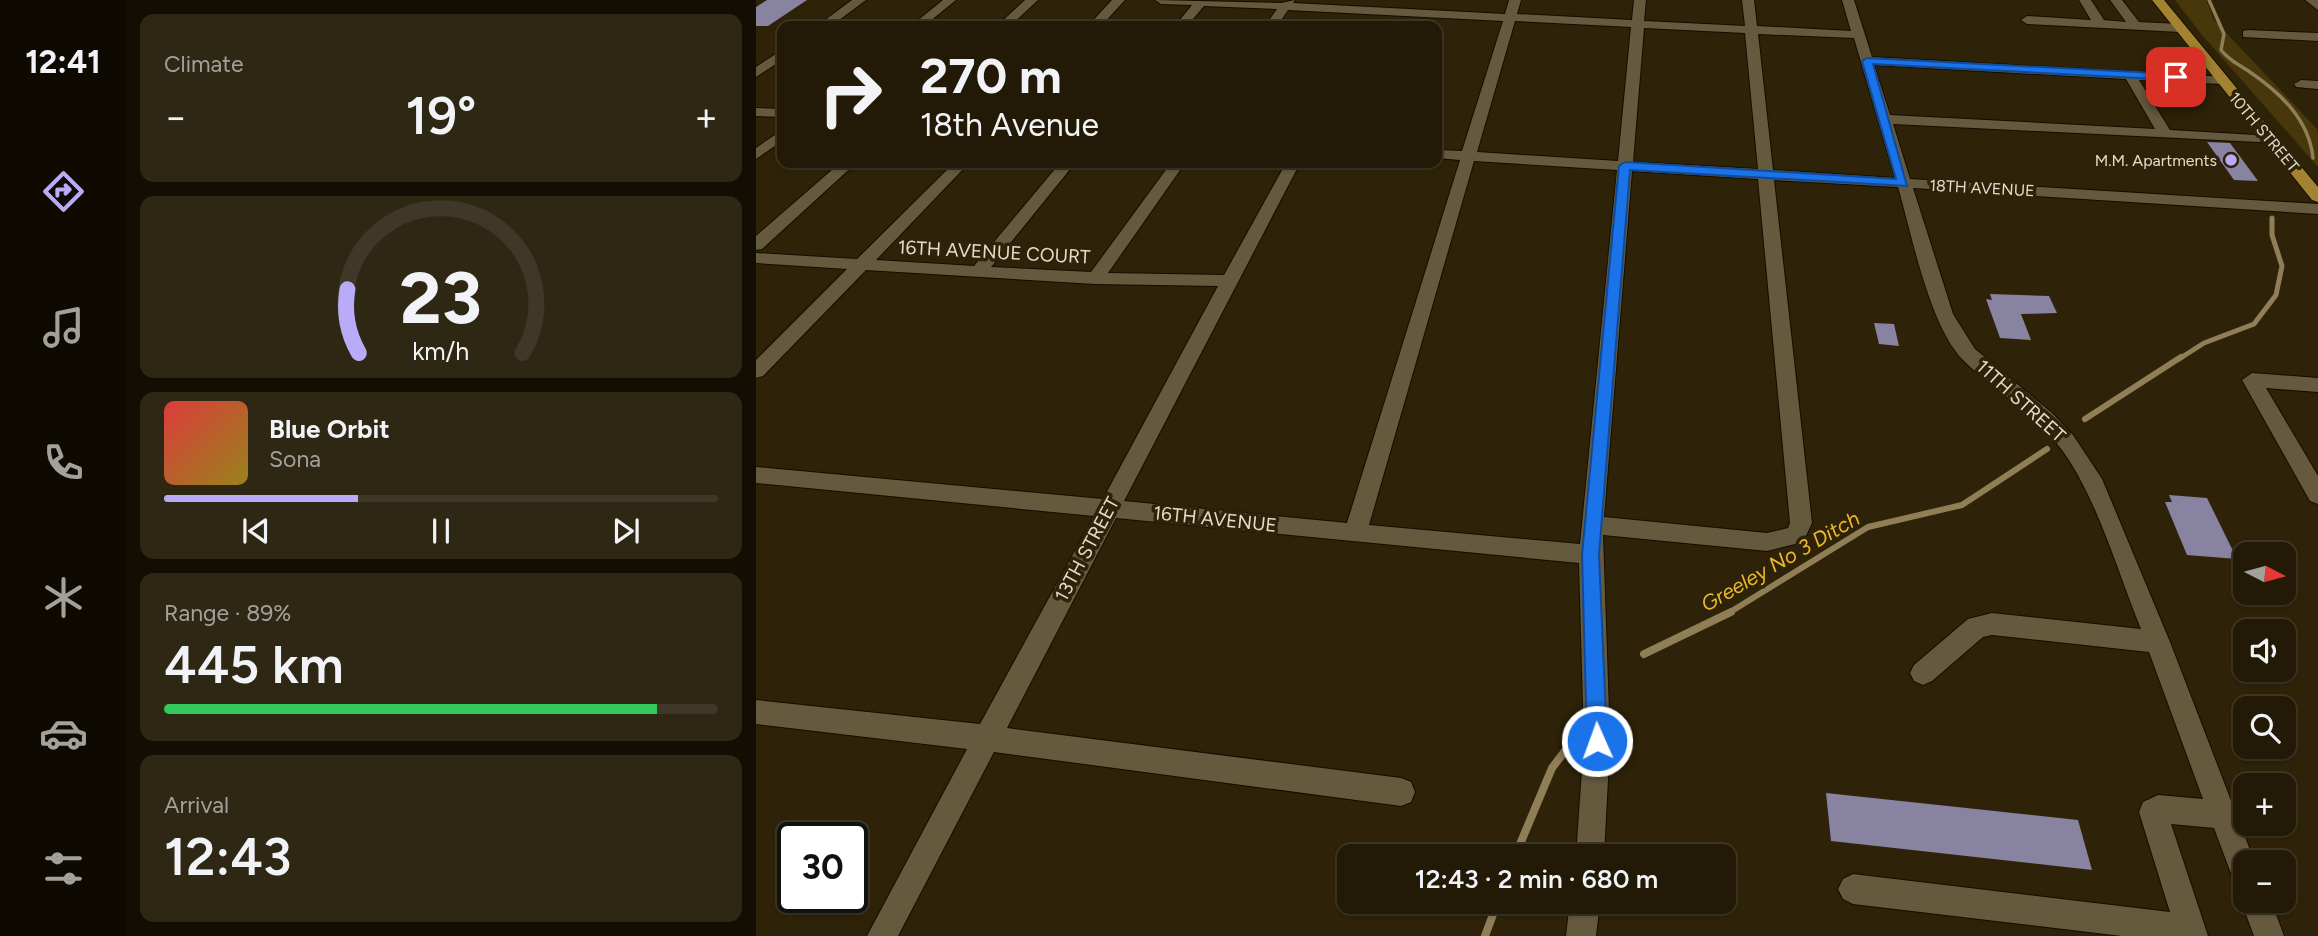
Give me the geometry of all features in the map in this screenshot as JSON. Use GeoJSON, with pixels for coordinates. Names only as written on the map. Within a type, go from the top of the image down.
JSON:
{"type":"FeatureCollection","features":[{"type":"Feature","properties":{"kind":"main road","name":"10TH STREET"},"geometry":{"type":"LineString","coordinates":[[2158,0],[2318,197]]}},
{"type":"Feature","properties":{"kind":"street"},"geometry":{"type":"LineString","coordinates":[[829,21],[860,0]]}},
{"type":"Feature","properties":{"kind":"street"},"geometry":{"type":"LineString","coordinates":[[923,21],[950,0]]}},
{"type":"Feature","properties":{"kind":"street"},"geometry":{"type":"LineString","coordinates":[[1009,21],[1032,0]]}},
{"type":"Feature","properties":{"kind":"street"},"geometry":{"type":"LineString","coordinates":[[1099,21],[1119,0]]}},
{"type":"Feature","properties":{"kind":"street"},"geometry":{"type":"LineString","coordinates":[[1161,0],[1376,5],[1510,18],[1859,35]]}},
{"type":"Feature","properties":{"kind":"street"},"geometry":{"type":"LineString","coordinates":[[1355,533],[1515,0]]}},
{"type":"Feature","properties":{"kind":"street"},"geometry":{"type":"LineString","coordinates":[[1591,844],[1597,741],[1590,555],[1640,0]]}},
{"type":"Feature","properties":{"kind":"street"},"geometry":{"type":"LineString","coordinates":[[1593,525],[1767,542],[1795,535],[1801,523],[1768,175],[1748,0]]}},
{"type":"Feature","properties":{"kind":"street","name":"11TH STREET"},"geometry":{"type":"LineString","coordinates":[[1848,0],[1903,183],[1950,325],[1968,354],[2045,418],[2077,456],[2099,497],[2158,642],[2236,850]]}},
{"type":"Feature","properties":{"kind":"street"},"geometry":{"type":"LineString","coordinates":[[2085,0],[2100,24]]}},
{"type":"Feature","properties":{"kind":"street"},"geometry":{"type":"LineString","coordinates":[[2116,0],[2135,25]]}},
{"type":"Feature","properties":{"kind":"street"},"geometry":{"type":"LineString","coordinates":[[2311,0],[2318,6]]}},
{"type":"Feature","properties":{"kind":"street"},"geometry":{"type":"LineString","coordinates":[[1185,21],[1202,1]]}},
{"type":"Feature","properties":{"kind":"street"},"geometry":{"type":"LineString","coordinates":[[1274,21],[1287,3]]}},
{"type":"Feature","properties":{"kind":"street"},"geometry":{"type":"LineString","coordinates":[[1368,21],[1376,5]]}},
{"type":"Feature","properties":{"kind":"street"},"geometry":{"type":"LineString","coordinates":[[2027,20],[2180,28]]}},
{"type":"Feature","properties":{"kind":"street"},"geometry":{"type":"LineString","coordinates":[[2247,34],[2318,37]]}},
{"type":"Feature","properties":{"kind":"street"},"geometry":{"type":"LineString","coordinates":[[756,73],[777,58]]}},
{"type":"Feature","properties":{"kind":"street"},"geometry":{"type":"LineString","coordinates":[[1867,61],[2221,80]]}},
{"type":"Feature","properties":{"kind":"street"},"geometry":{"type":"LineString","coordinates":[[2130,75],[2165,134]]}},
{"type":"Feature","properties":{"kind":"street"},"geometry":{"type":"LineString","coordinates":[[2301,84],[2318,85]]}},
{"type":"Feature","properties":{"kind":"street"},"geometry":{"type":"LineString","coordinates":[[756,112],[777,113]]}},
{"type":"Feature","properties":{"kind":"street"},"geometry":{"type":"LineString","coordinates":[[1884,119],[2273,140]]}},
{"type":"Feature","properties":{"kind":"street"},"geometry":{"type":"LineString","coordinates":[[756,155],[777,138]]}},
{"type":"Feature","properties":{"kind":"street","name":"18TH AVENUE"},"geometry":{"type":"LineString","coordinates":[[1442,154],[1903,183],[2237,199],[2318,209]]}},
{"type":"Feature","properties":{"kind":"street"},"geometry":{"type":"LineString","coordinates":[[756,245],[843,168]]}},
{"type":"Feature","properties":{"kind":"street"},"geometry":{"type":"LineString","coordinates":[[756,371],[957,168]]}},
{"type":"Feature","properties":{"kind":"street"},"geometry":{"type":"LineString","coordinates":[[977,273],[1064,168]]}},
{"type":"Feature","properties":{"kind":"street"},"geometry":{"type":"LineString","coordinates":[[1095,279],[1174,168]]}},
{"type":"Feature","properties":{"kind":"street","name":"13TH STREET"},"geometry":{"type":"LineString","coordinates":[[882,936],[1290,168]]}},
{"type":"Feature","properties":{"kind":"street","name":"16TH AVENUE COURT"},"geometry":{"type":"LineString","coordinates":[[756,258],[1095,279],[1230,281]]}},
{"type":"Feature","properties":{"kind":"street"},"geometry":{"type":"LineString","coordinates":[[2318,385],[2252,380],[2318,495]]}},
{"type":"Feature","properties":{"kind":"street","name":"16TH AVENUE"},"geometry":{"type":"LineString","coordinates":[[756,475],[1590,555]]}},
{"type":"Feature","properties":{"kind":"street"},"geometry":{"type":"LineString","coordinates":[[1923,673],[1977,626],[1992,624],[2158,642]]}},
{"type":"Feature","properties":{"kind":"street"},"geometry":{"type":"LineString","coordinates":[[756,712],[987,738],[1401,792]]}},
{"type":"Feature","properties":{"kind":"street"},"geometry":{"type":"LineString","coordinates":[[1853,889],[2192,933],[2153,813],[2158,808],[2223,814]]}},
{"type":"Feature","properties":{"kind":"street"},"geometry":{"type":"LineString","coordinates":[[2260,913],[2269,936]]}},
{"type":"Feature","properties":{"kind":"street"},"geometry":{"type":"LineString","coordinates":[[1581,936],[1584,914]]}},
{"type":"Feature","properties":{"kind":"shaded area"},"geometry":{"type":"Polygon","coordinates":[[[2175,0],[2206,0],[2214,20],[2318,130],[2318,167],[2202,35],[2175,0]]]}},
{"type":"Feature","properties":{"kind":"building"},"geometry":{"type":"Polygon","coordinates":[[[767,0],[807,0],[768,26],[756,26],[756,7],[767,0]]]}},
{"type":"Feature","properties":{"kind":"building","name":"M.M. Apartments"},"geometry":{"type":"Polygon","coordinates":[[[2207,142],[2230,143],[2258,181],[2234,180],[2207,142]]]}},
{"type":"Feature","properties":{"kind":"building"},"geometry":{"type":"Polygon","coordinates":[[[1990,294],[2049,296],[2057,313],[2021,314],[2031,340],[2000,338],[1986,299],[1992,300],[1990,294]]]}},
{"type":"Feature","properties":{"kind":"building"},"geometry":{"type":"Polygon","coordinates":[[[1874,323],[1894,324],[1899,346],[1879,344],[1874,323]]]}},
{"type":"Feature","properties":{"kind":"building"},"geometry":{"type":"Polygon","coordinates":[[[2169,495],[2207,498],[2233,551],[2233,559],[2187,555],[2165,502],[2172,502],[2169,495]]]}},
{"type":"Feature","properties":{"kind":"building"},"geometry":{"type":"Polygon","coordinates":[[[1826,793],[2078,820],[2092,870],[1831,841],[1826,793]]]}},
{"type":"Feature","properties":{"kind":"waterway","name":"Greeley No 3 Ditch"},"geometry":{"type":"LineString","coordinates":[[2209,0],[2224,34],[2221,50],[2270,87],[2290,107],[2305,130],[2313,158]]}},
{"type":"Feature","properties":{"kind":"waterway","name":"Greeley No 3 Ditch"},"geometry":{"type":"LineString","coordinates":[[2179,359],[2204,343],[2254,324],[2276,295],[2282,266],[2272,235],[2272,218]]}},
{"type":"Feature","properties":{"kind":"waterway","name":"Greeley No 3 Ditch"},"geometry":{"type":"LineString","coordinates":[[2085,419],[2181,357]]}},
{"type":"Feature","properties":{"kind":"waterway","name":"Greeley No 3 Ditch"},"geometry":{"type":"LineString","coordinates":[[1728,614],[1868,527],[1962,505],[2047,449]]}},
{"type":"Feature","properties":{"kind":"waterway","name":"Greeley No 3 Ditch"},"geometry":{"type":"LineString","coordinates":[[1644,654],[1728,614]]}},
{"type":"Feature","properties":{"kind":"waterway","name":"Greeley No 3 Ditch"},"geometry":{"type":"LineString","coordinates":[[1520,844],[1552,768],[1565,751]]}},
{"type":"Feature","properties":{"kind":"waterway","name":"Greeley No 3 Ditch"},"geometry":{"type":"LineString","coordinates":[[1485,936],[1493,914]]}},
{"type":"Feature","properties":{"kind":"place","name":"M.M. Apartments"},"geometry":{"type":"Point","coordinates":[2231,160]}},
{"type":"Feature","properties":{"kind":"route"},"geometry":{"type":"LineString","coordinates":[[1597,741],[1590,555],[1625,166],[1903,183],[1867,61],[2176,77]]}}]}
